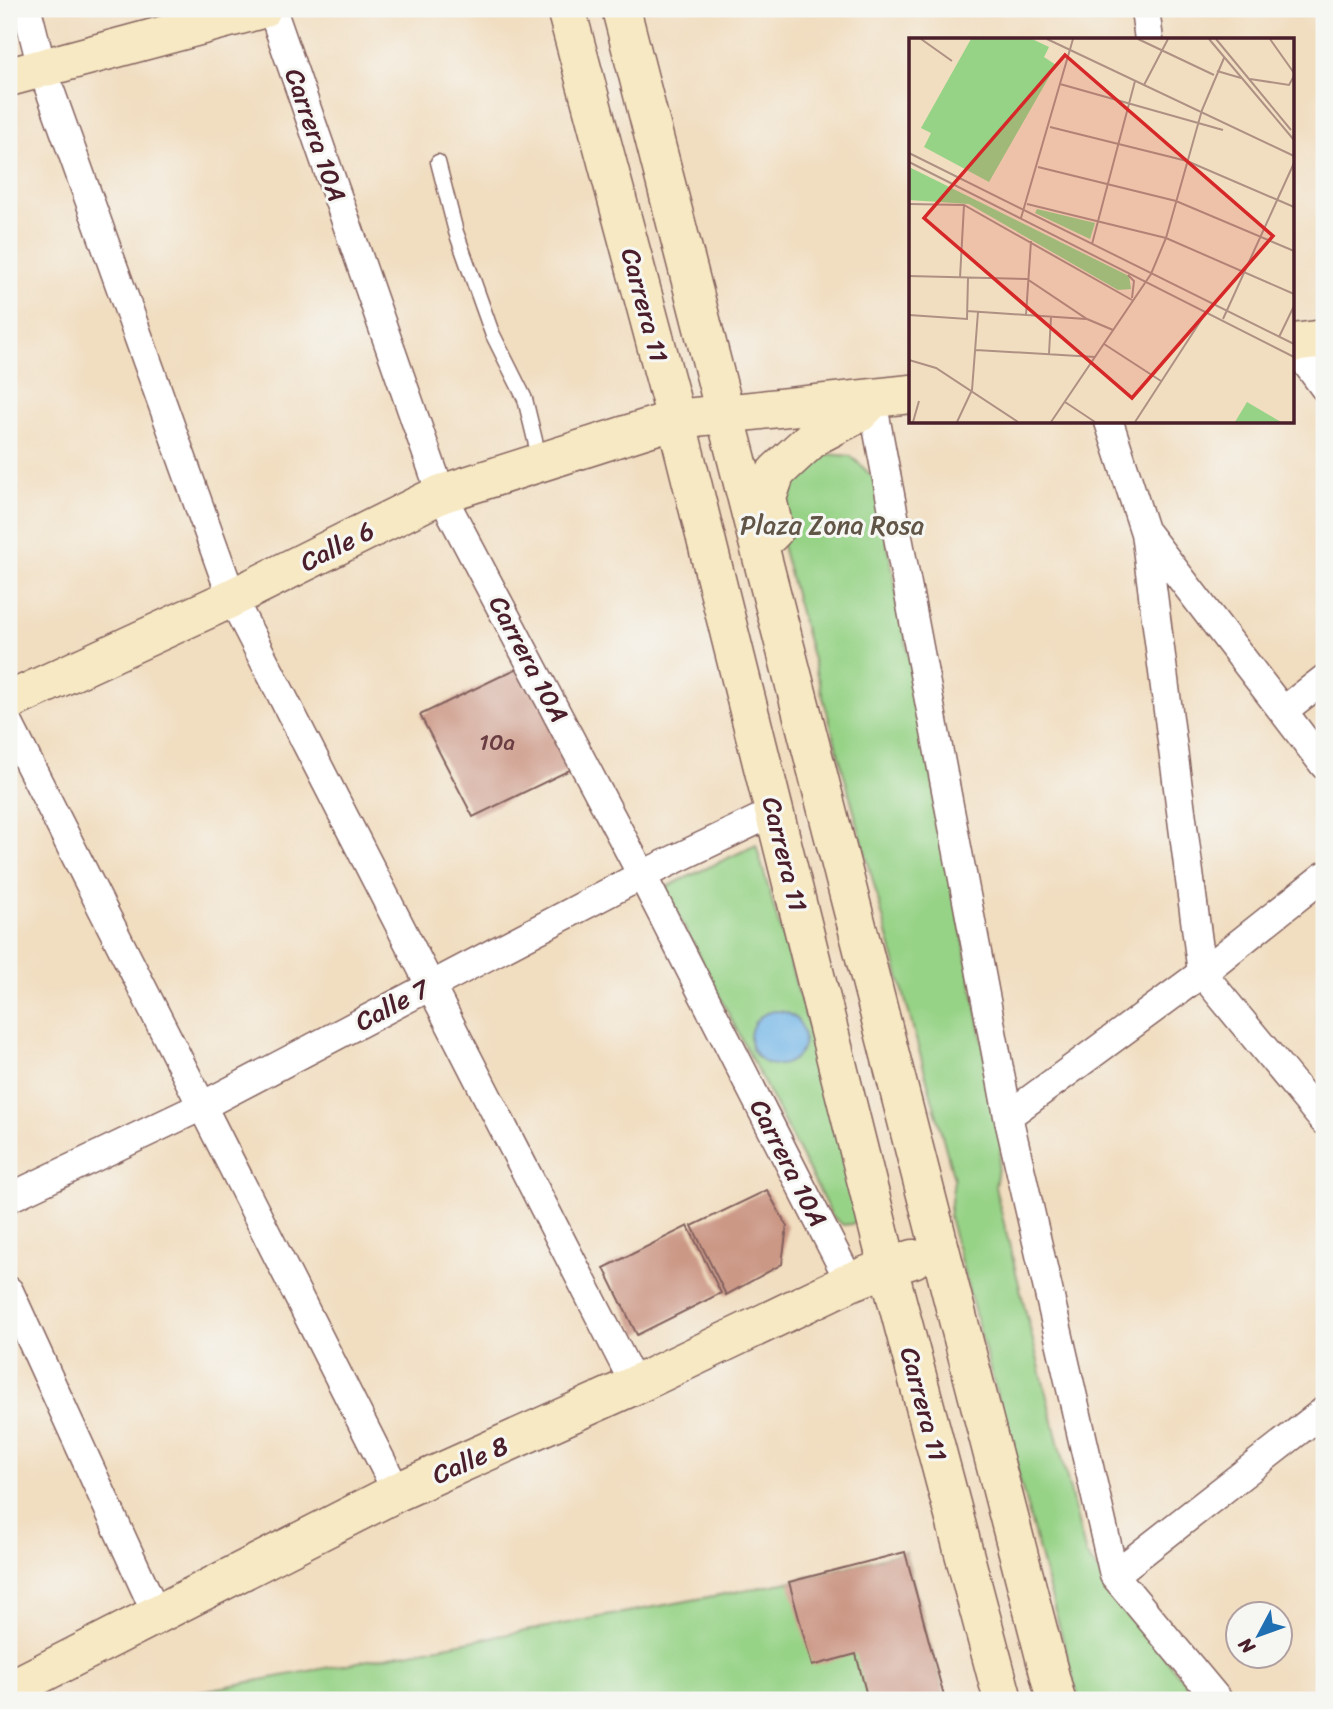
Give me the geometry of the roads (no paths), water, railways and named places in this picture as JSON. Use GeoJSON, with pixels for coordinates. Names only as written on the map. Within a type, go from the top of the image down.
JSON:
{"type":"FeatureCollection","features":[{"type":"Feature","properties":{"kind":"main road"},"geometry":{"type":"LineString","coordinates":[[25,72],[262,9]]}},
{"type":"Feature","properties":{"kind":"main road","name":"Carrera 11"},"geometry":{"type":"LineString","coordinates":[[566,9],[676,419],[888,1266],[1003,1700]]}},
{"type":"Feature","properties":{"kind":"main road","name":"Carrera 11"},"geometry":{"type":"LineString","coordinates":[[621,9],[1056,1700]]}},
{"type":"Feature","properties":{"kind":"main road"},"geometry":{"type":"LineString","coordinates":[[1294,344],[1324,339]]}},
{"type":"Feature","properties":{"kind":"main road","name":"Calle 6"},"geometry":{"type":"LineString","coordinates":[[9,701],[232,598],[441,494],[676,419],[909,394]]}},
{"type":"Feature","properties":{"kind":"main road"},"geometry":{"type":"LineString","coordinates":[[759,543],[774,530],[767,498],[776,472],[815,436],[859,413],[872,400]]}},
{"type":"Feature","properties":{"kind":"main road","name":"Calle 8"},"geometry":{"type":"LineString","coordinates":[[9,1690],[397,1492],[635,1385],[850,1282],[888,1266],[941,1252]]}},
{"type":"Feature","properties":{"kind":"street"},"geometry":{"type":"LineString","coordinates":[[27,9],[25,72],[232,598],[635,1385]]}},
{"type":"Feature","properties":{"kind":"street","name":"Carrera 10A"},"geometry":{"type":"LineString","coordinates":[[272,9],[441,494],[642,875],[850,1282]]}},
{"type":"Feature","properties":{"kind":"street"},"geometry":{"type":"LineString","coordinates":[[1145,9],[1149,38]]}},
{"type":"Feature","properties":{"kind":"street"},"geometry":{"type":"LineString","coordinates":[[1294,345],[1324,387]]}},
{"type":"Feature","properties":{"kind":"street"},"geometry":{"type":"LineString","coordinates":[[872,400],[1008,1116],[1114,1575],[1218,1700]]}},
{"type":"Feature","properties":{"kind":"street"},"geometry":{"type":"LineString","coordinates":[[1110,424],[1145,533],[1202,973],[1324,1121]]}},
{"type":"Feature","properties":{"kind":"street"},"geometry":{"type":"LineString","coordinates":[[1145,533],[1324,765]]}},
{"type":"Feature","properties":{"kind":"street"},"geometry":{"type":"LineString","coordinates":[[1283,711],[1324,680]]}},
{"type":"Feature","properties":{"kind":"street"},"geometry":{"type":"LineString","coordinates":[[9,724],[397,1492]]}},
{"type":"Feature","properties":{"kind":"street","name":"Calle 7"},"geometry":{"type":"LineString","coordinates":[[9,1198],[202,1106],[642,875],[775,812]]}},
{"type":"Feature","properties":{"kind":"street"},"geometry":{"type":"LineString","coordinates":[[1008,1116],[1202,973],[1324,876]]}},
{"type":"Feature","properties":{"kind":"street"},"geometry":{"type":"LineString","coordinates":[[9,1291],[157,1615]]}},
{"type":"Feature","properties":{"kind":"street"},"geometry":{"type":"LineString","coordinates":[[1114,1575],[1324,1410]]}},
{"type":"Feature","properties":{"kind":"lane"},"geometry":{"type":"LineString","coordinates":[[438,162],[456,232],[492,333],[525,399],[540,462]]}},
{"type":"Feature","properties":{"kind":"water"},"geometry":{"type":"Polygon","coordinates":[[[782,1011],[792,1015],[800,1023],[804,1038],[800,1053],[792,1061],[772,1065],[762,1061],[754,1053],[750,1033],[754,1023],[762,1015],[782,1011]]]}},
{"type":"Feature","properties":{"kind":"park label","name":"Plaza Zona Rosa"},"geometry":{"type":"Point","coordinates":[832,525]}}]}
